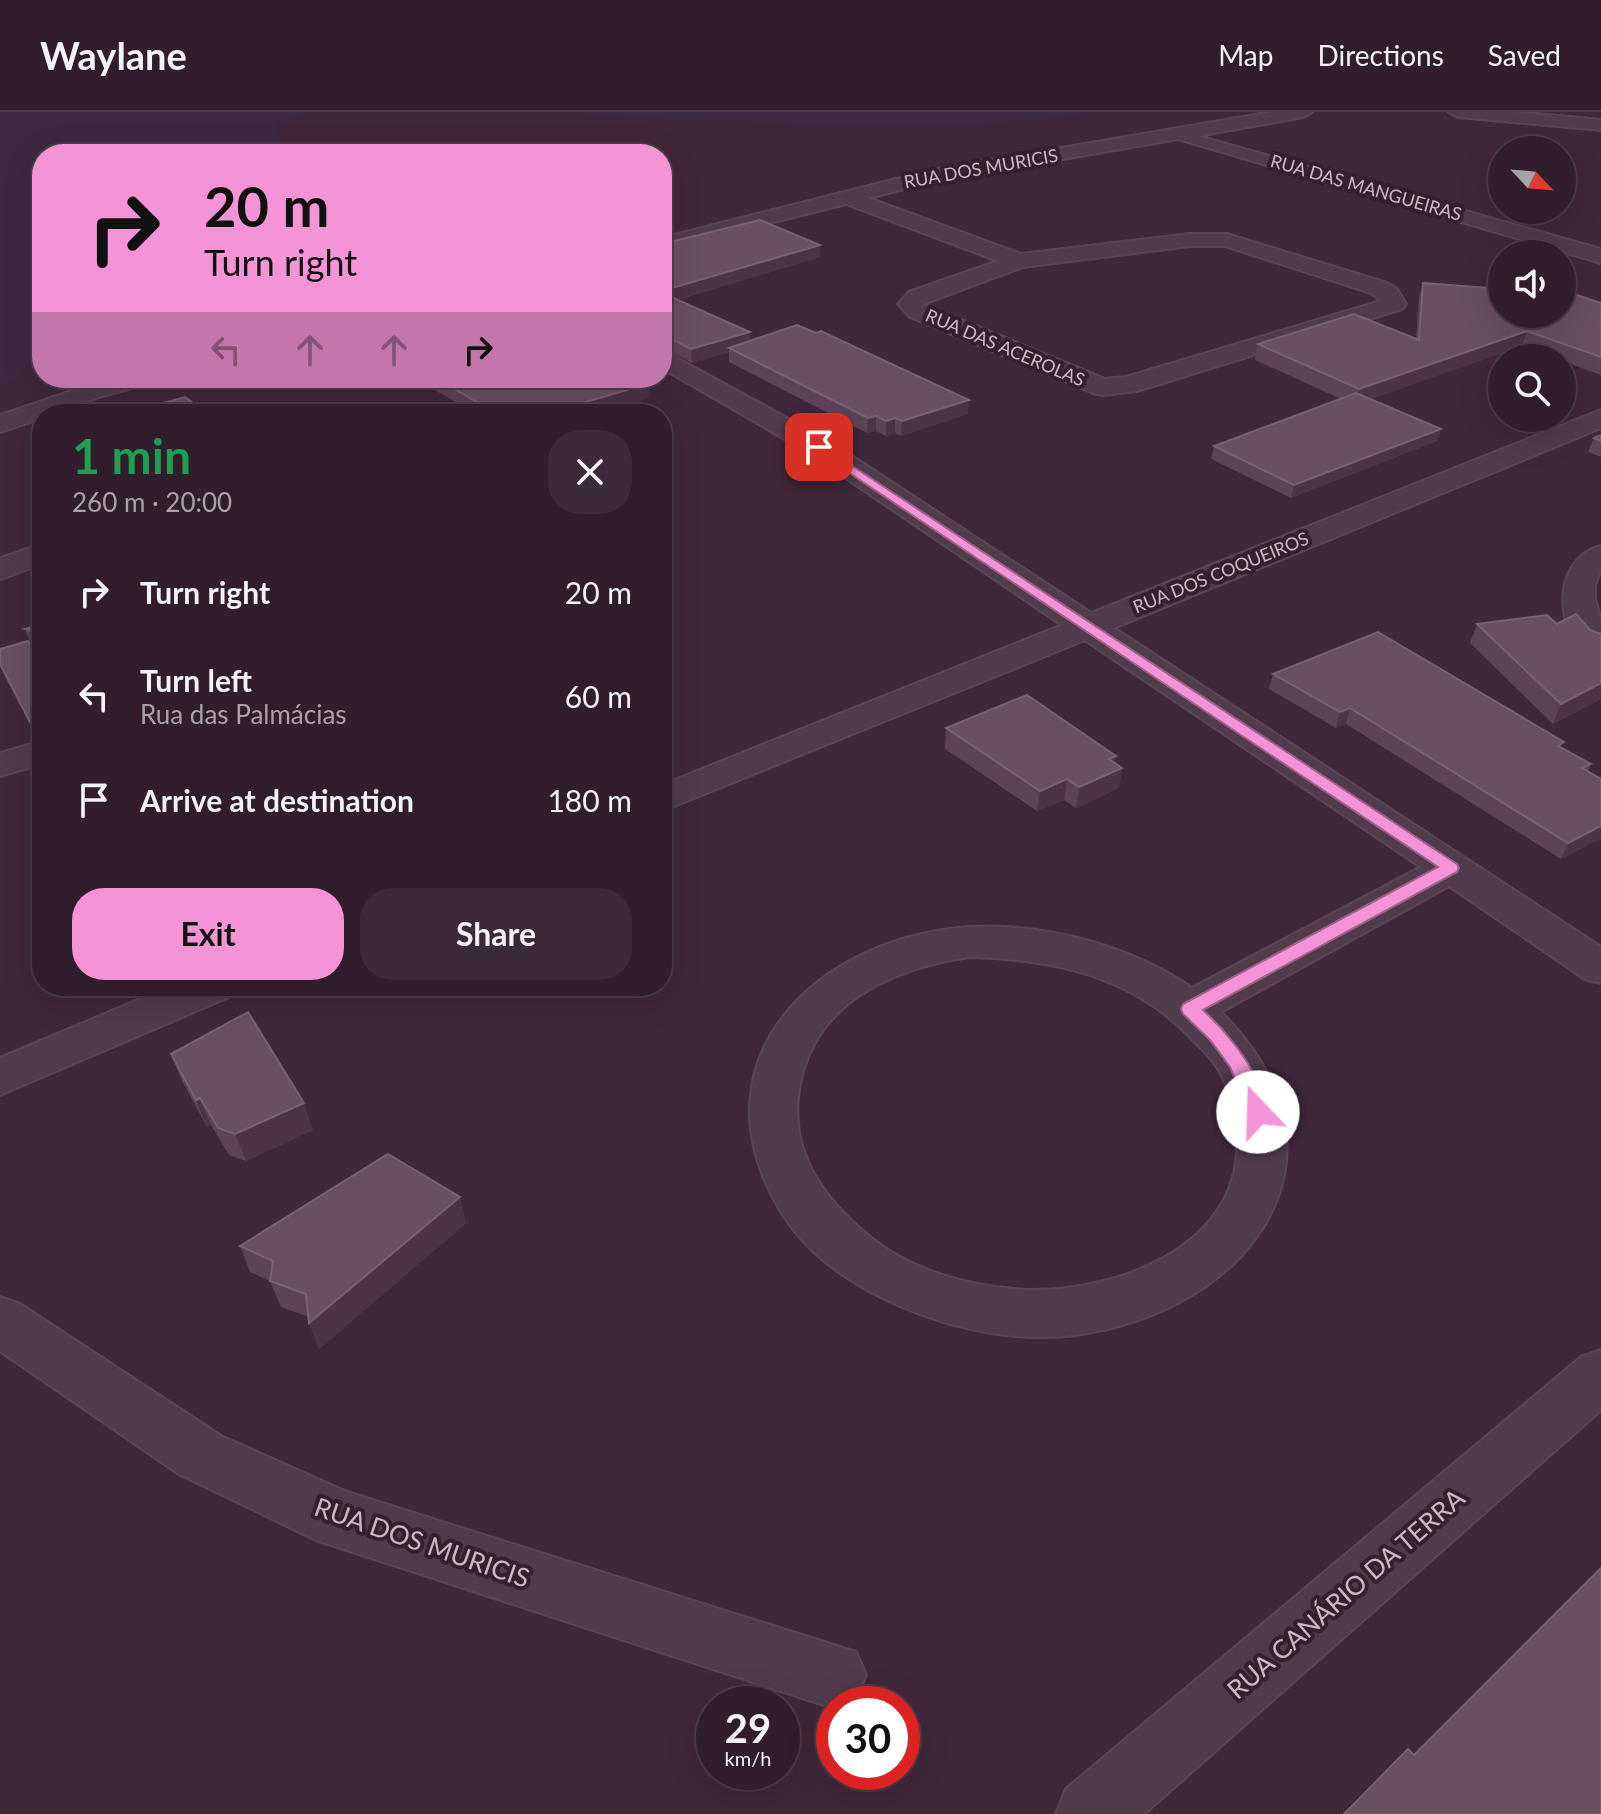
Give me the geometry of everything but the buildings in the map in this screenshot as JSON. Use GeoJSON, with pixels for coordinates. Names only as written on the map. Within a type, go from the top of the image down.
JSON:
{"type":"FeatureCollection","features":[{"type":"Feature","properties":{"kind":"street","name":"RUA DOS MURICIS"},"geometry":{"type":"LineString","coordinates":[[672,241],[932,176],[1303,112]]}},
{"type":"Feature","properties":{"kind":"street"},"geometry":{"type":"LineString","coordinates":[[1458,112],[1601,125]]}},
{"type":"Feature","properties":{"kind":"street","name":"RUA DAS MANGUEIRAS"},"geometry":{"type":"LineString","coordinates":[[1183,134],[1601,248]]}},
{"type":"Feature","properties":{"kind":"street","name":"RUA DAS MANGUEIRAS"},"geometry":{"type":"LineString","coordinates":[[1183,134],[1601,256]]}},
{"type":"Feature","properties":{"kind":"street","name":"RUA DAS ACEROLAS"},"geometry":{"type":"LineString","coordinates":[[844,196],[1019,261],[1190,240],[1227,240],[1379,288],[1389,294],[1394,304],[1128,385],[1111,387],[1094,385],[918,312],[910,304],[917,297],[1019,261]]}},
{"type":"Feature","properties":{"kind":"street"},"geometry":{"type":"LineString","coordinates":[[672,364],[819,447],[1601,968]]}},
{"type":"Feature","properties":{"kind":"street"},"geometry":{"type":"LineString","coordinates":[[55,404],[102,388]]}},
{"type":"Feature","properties":{"kind":"street"},"geometry":{"type":"LineString","coordinates":[[0,424],[32,412]]}},
{"type":"Feature","properties":{"kind":"street","name":"RUA DOS COQUEIROS"},"geometry":{"type":"LineString","coordinates":[[672,795],[1601,418]]}},
{"type":"Feature","properties":{"kind":"street"},"geometry":{"type":"LineString","coordinates":[[1601,555],[1592,559],[1577,593],[1580,614],[1593,638],[1601,645]]}},
{"type":"Feature","properties":{"kind":"street"},"geometry":{"type":"LineString","coordinates":[[0,569],[32,557]]}},
{"type":"Feature","properties":{"kind":"street"},"geometry":{"type":"LineString","coordinates":[[0,765],[32,755]]}},
{"type":"Feature","properties":{"kind":"street"},"geometry":{"type":"LineString","coordinates":[[1190,1009],[1451,868]]}},
{"type":"Feature","properties":{"kind":"street"},"geometry":{"type":"LineString","coordinates":[[970,942],[1010,942],[1049,947],[1087,955],[1124,969],[1159,987],[1190,1009],[1224,1045],[1254,1095],[1262,1129],[1262,1162],[1254,1195],[1237,1227],[1212,1256],[1179,1280],[1138,1298],[1093,1310],[1045,1314],[995,1311],[946,1301],[901,1283],[860,1259],[818,1221],[801,1200],[782,1167],[773,1133],[771,1100],[777,1068],[790,1039],[809,1013],[834,990],[863,971],[896,957],[970,942]]}},
{"type":"Feature","properties":{"kind":"street"},"geometry":{"type":"LineString","coordinates":[[0,1077],[190,996]]}},
{"type":"Feature","properties":{"kind":"street","name":"RUA DOS MURICIS"},"geometry":{"type":"LineString","coordinates":[[0,1321],[200,1455],[338,1519],[833,1675]]}},
{"type":"Feature","properties":{"kind":"street","name":"RUA CANÁRIO DA TERRA"},"geometry":{"type":"LineString","coordinates":[[1091,1814],[1601,1375]]}},
{"type":"Feature","properties":{"kind":"shaded area"},"geometry":{"type":"Polygon","coordinates":[[[0,112],[321,112],[276,121],[282,144],[32,144],[32,362],[16,379],[0,387],[0,112]]]}},
{"type":"Feature","properties":{"kind":"shaded area"},"geometry":{"type":"Polygon","coordinates":[[[522,112],[1112,112],[988,125],[808,126],[522,112]]]}},
{"type":"Feature","properties":{"kind":"route"},"geometry":{"type":"LineString","coordinates":[[819,447],[1451,868],[1190,1009],[1217,1035],[1238,1064],[1254,1095],[1258,1112]]}}]}
